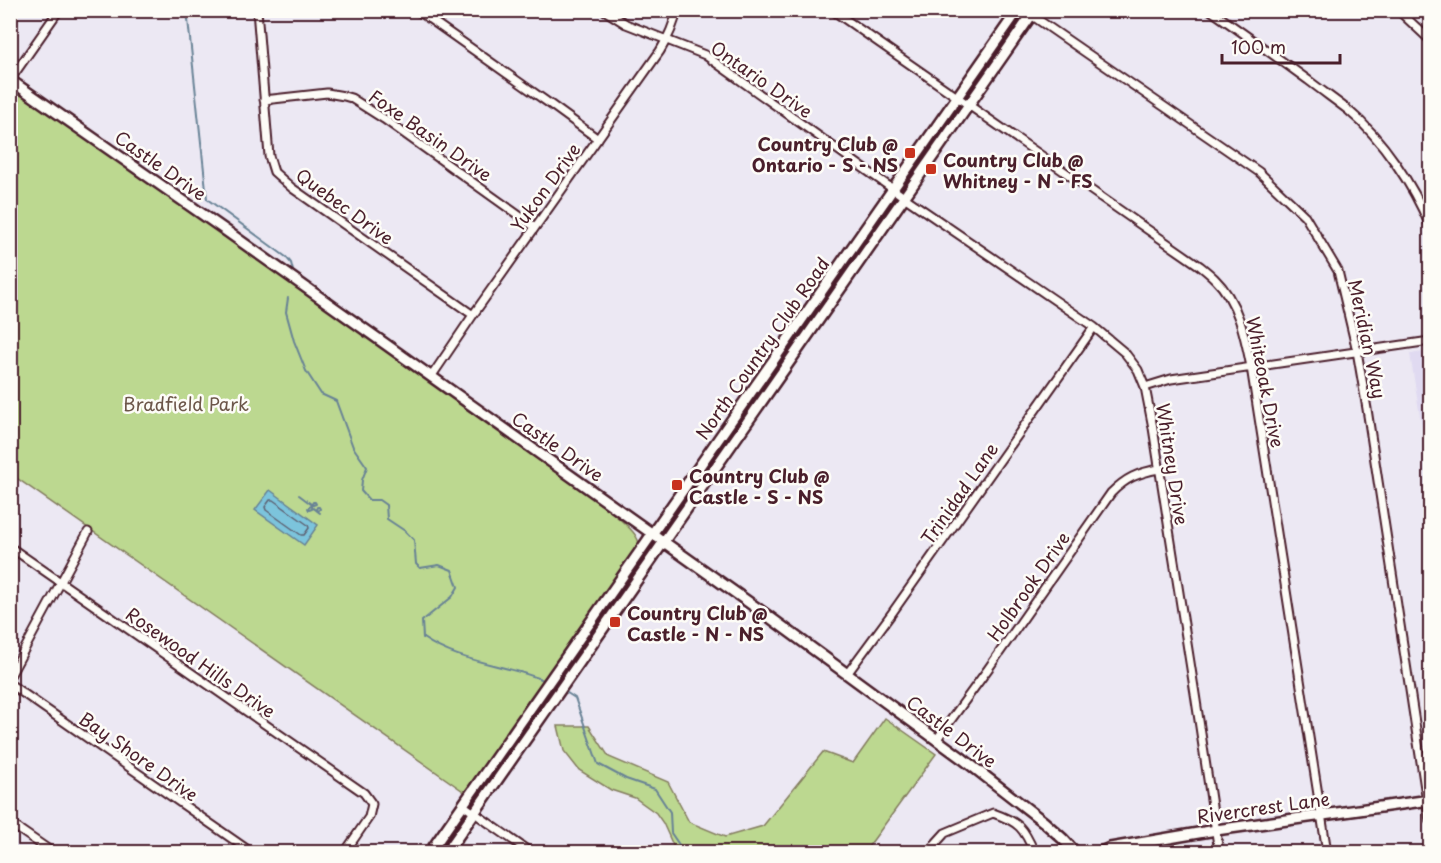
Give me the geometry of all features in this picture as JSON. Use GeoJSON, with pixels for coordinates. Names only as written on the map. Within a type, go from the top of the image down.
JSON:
{"type":"FeatureCollection","features":[{"type":"Feature","properties":{"kind":"main road","name":"North Country Club Road"},"geometry":{"type":"LineString","coordinates":[[430,852],[1018,10]]}},
{"type":"Feature","properties":{"kind":"main road","name":"North Country Club Road"},"geometry":{"type":"LineString","coordinates":[[447,852],[968,106],[1030,12]]}},
{"type":"Feature","properties":{"kind":"main road","name":"Castle Drive"},"geometry":{"type":"LineString","coordinates":[[10,80],[653,534],[937,739],[1044,822],[1075,852]]}},
{"type":"Feature","properties":{"kind":"main road"},"geometry":{"type":"LineString","coordinates":[[768,369],[779,377]]}},
{"type":"Feature","properties":{"kind":"main road"},"geometry":{"type":"LineString","coordinates":[[510,737],[522,746]]}},
{"type":"Feature","properties":{"kind":"main road","name":"Rivercrest Lane"},"geometry":{"type":"LineString","coordinates":[[1101,852],[1110,848],[1215,830],[1429,801]]}},
{"type":"Feature","properties":{"kind":"street"},"geometry":{"type":"LineString","coordinates":[[10,80],[59,10]]}},
{"type":"Feature","properties":{"kind":"street","name":"Quebec Drive"},"geometry":{"type":"LineString","coordinates":[[257,10],[268,156],[274,172],[292,188],[473,315]]}},
{"type":"Feature","properties":{"kind":"street"},"geometry":{"type":"LineString","coordinates":[[417,10],[598,139]]}},
{"type":"Feature","properties":{"kind":"street","name":"Ontario Drive"},"geometry":{"type":"LineString","coordinates":[[604,10],[626,24],[705,55],[904,197]]}},
{"type":"Feature","properties":{"kind":"street","name":"Yukon Drive"},"geometry":{"type":"LineString","coordinates":[[431,377],[667,40],[677,10]]}},
{"type":"Feature","properties":{"kind":"street","name":"Whiteoak Drive"},"geometry":{"type":"LineString","coordinates":[[832,10],[1190,260],[1222,287],[1236,311],[1248,347],[1327,852]]}},
{"type":"Feature","properties":{"kind":"street"},"geometry":{"type":"LineString","coordinates":[[1210,10],[1350,111],[1375,137],[1398,167],[1420,202],[1431,226]]}},
{"type":"Feature","properties":{"kind":"street"},"geometry":{"type":"LineString","coordinates":[[1398,10],[1431,40]]}},
{"type":"Feature","properties":{"kind":"street","name":"Meridian Way"},"geometry":{"type":"LineString","coordinates":[[1030,12],[1259,172],[1305,216],[1338,271],[1357,351],[1371,433],[1431,821]]}},
{"type":"Feature","properties":{"kind":"street","name":"Foxe Basin Drive"},"geometry":{"type":"LineString","coordinates":[[264,100],[327,93],[351,98],[535,227]]}},
{"type":"Feature","properties":{"kind":"street","name":"Whitney Drive"},"geometry":{"type":"LineString","coordinates":[[904,197],[1094,327],[1125,352],[1138,370],[1145,387],[1153,428],[1219,852]]}},
{"type":"Feature","properties":{"kind":"street","name":"Trinidad Lane"},"geometry":{"type":"LineString","coordinates":[[847,674],[892,614],[1094,327]]}},
{"type":"Feature","properties":{"kind":"street"},"geometry":{"type":"LineString","coordinates":[[1145,387],[1171,379],[1431,341]]}},
{"type":"Feature","properties":{"kind":"street","name":"Holbrook Drive"},"geometry":{"type":"LineString","coordinates":[[937,739],[1111,494],[1121,483],[1132,476],[1159,469]]}},
{"type":"Feature","properties":{"kind":"street"},"geometry":{"type":"LineString","coordinates":[[10,676],[88,532]]}},
{"type":"Feature","properties":{"kind":"street","name":"Rosewood Hills Drive"},"geometry":{"type":"LineString","coordinates":[[10,547],[364,794],[372,804],[369,817],[345,852]]}},
{"type":"Feature","properties":{"kind":"street","name":"Bay Shore Drive"},"geometry":{"type":"LineString","coordinates":[[10,684],[251,852]]}},
{"type":"Feature","properties":{"kind":"street"},"geometry":{"type":"LineString","coordinates":[[463,805],[531,852]]}},
{"type":"Feature","properties":{"kind":"street"},"geometry":{"type":"LineString","coordinates":[[930,852],[945,833],[993,813],[1018,824],[1034,852]]}},
{"type":"Feature","properties":{"kind":"street"},"geometry":{"type":"LineString","coordinates":[[10,823],[52,852]]}},
{"type":"Feature","properties":{"kind":"shaded area"},"geometry":{"type":"Polygon","coordinates":[[[1430,351],[1430,478],[1410,354],[1430,351]]]}},
{"type":"Feature","properties":{"kind":"green space","name":"Bradfield Park"},"geometry":{"type":"Polygon","coordinates":[[[11,86],[569,480],[616,516],[637,538],[638,547],[466,793],[11,474],[11,86]]]}},
{"type":"Feature","properties":{"kind":"green space"},"geometry":{"type":"Polygon","coordinates":[[[885,718],[936,754],[865,852],[676,852],[656,813],[635,798],[611,790],[579,770],[564,751],[558,726],[589,726],[609,757],[668,782],[689,822],[725,837],[763,826],[823,752],[853,763],[885,718]]]}},
{"type":"Feature","properties":{"kind":"water"},"geometry":{"type":"Polygon","coordinates":[[[270,490],[318,525],[304,545],[255,510],[270,490]]]}},
{"type":"Feature","properties":{"kind":"waterway"},"geometry":{"type":"LineString","coordinates":[[187,10],[207,199],[286,257],[293,271]]}},
{"type":"Feature","properties":{"kind":"waterway"},"geometry":{"type":"LineString","coordinates":[[288,298],[286,312],[306,371],[321,394],[336,401],[353,447],[367,467],[361,491],[369,500],[379,500],[386,505],[387,519],[414,540],[416,564],[420,568],[439,565],[452,570],[458,587],[452,597],[422,621],[423,638],[452,653],[546,681]]}},
{"type":"Feature","properties":{"kind":"waterway"},"geometry":{"type":"LineString","coordinates":[[299,495],[311,504]]}},
{"type":"Feature","properties":{"kind":"waterway"},"geometry":{"type":"LineString","coordinates":[[313,505],[316,504],[315,502],[312,503],[312,505],[312,506],[312,507],[312,509],[309,510],[311,506],[312,507],[313,508],[318,511]]}},
{"type":"Feature","properties":{"kind":"waterway"},"geometry":{"type":"LineString","coordinates":[[318,511],[319,507],[316,510],[320,513]]}},
{"type":"Feature","properties":{"kind":"waterway"},"geometry":{"type":"LineString","coordinates":[[564,691],[575,698],[598,764],[626,779],[655,789],[670,812],[671,833],[684,852]]}},
{"type":"Feature","properties":{"kind":"place","name":"Country Club @ Ontario - S - NS"},"geometry":{"type":"Point","coordinates":[910,153]}},
{"type":"Feature","properties":{"kind":"place","name":"Country Club @ Whitney - N - FS"},"geometry":{"type":"Point","coordinates":[931,169]}},
{"type":"Feature","properties":{"kind":"place","name":"Country Club @ Castle - S - NS"},"geometry":{"type":"Point","coordinates":[677,485]}},
{"type":"Feature","properties":{"kind":"place","name":"Country Club @ Castle - N - NS"},"geometry":{"type":"Point","coordinates":[615,622]}}]}
